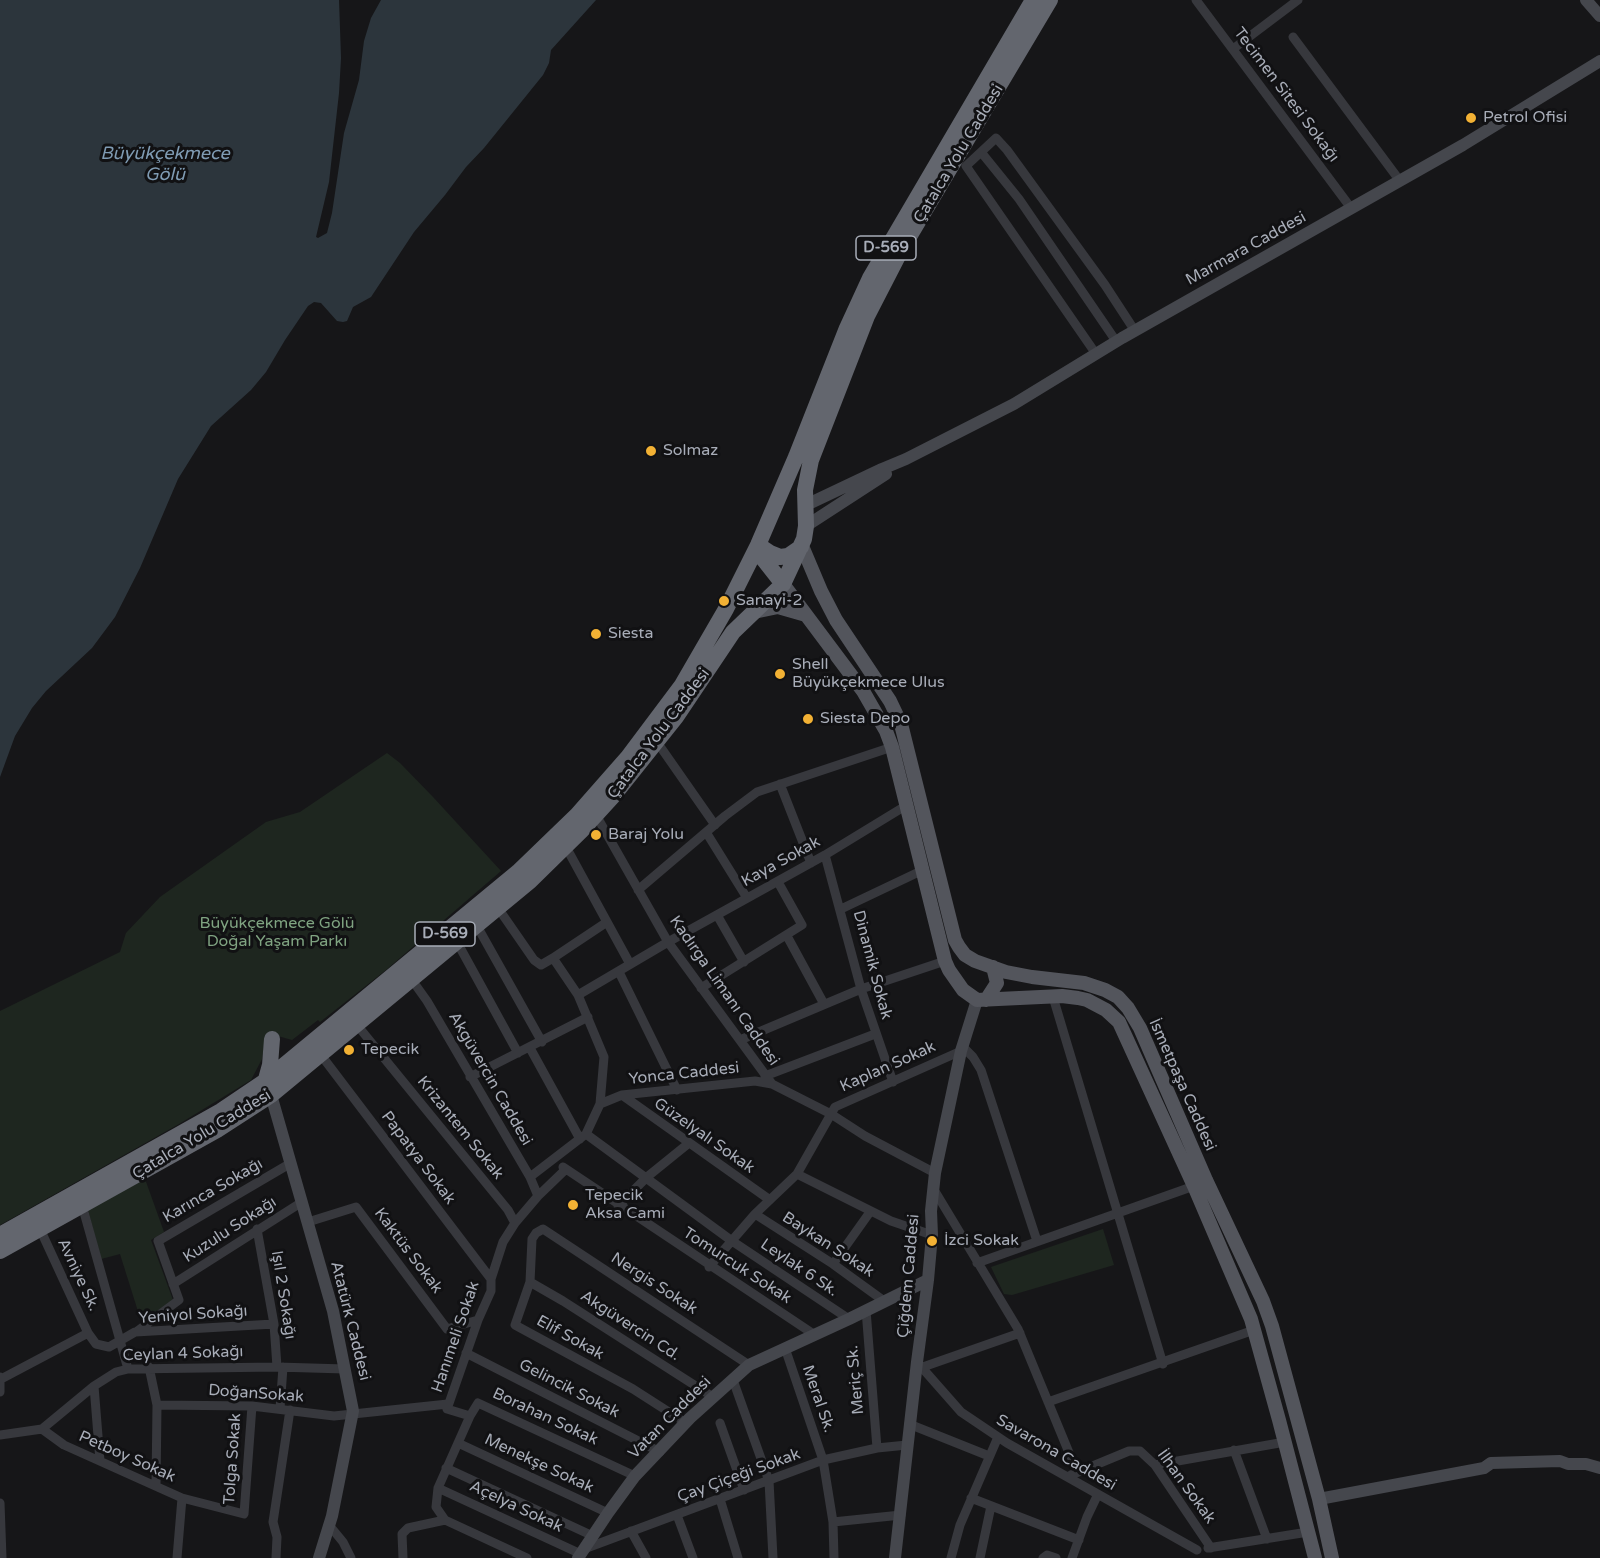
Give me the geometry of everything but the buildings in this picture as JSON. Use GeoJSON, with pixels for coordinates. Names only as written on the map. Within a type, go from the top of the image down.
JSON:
{"type":"FeatureCollection","features":[{"type":"Feature","properties":{"kind":"highway","name":"Çatalca Yolu Caddesi"},"geometry":{"type":"LineString","coordinates":[[0,1251],[217,1130],[268,1088],[300,1053],[518,872],[593,798],[628,757],[682,685],[726,609],[758,545],[847,328],[870,278],[1034,0]]}},
{"type":"Feature","properties":{"kind":"highway","name":"Çatalca Yolu Caddesi"},"geometry":{"type":"LineString","coordinates":[[0,1235],[227,1108],[268,1088],[321,1055],[498,909],[566,847],[596,815],[676,717],[724,644],[741,623],[783,584],[802,546],[806,526],[804,506],[807,476],[811,460],[867,316],[900,252],[1050,0]]}},
{"type":"Feature","properties":{"kind":"highway"},"geometry":{"type":"LineString","coordinates":[[771,513],[786,507],[804,506]]}},
{"type":"Feature","properties":{"kind":"highway"},"geometry":{"type":"LineString","coordinates":[[758,545],[780,557],[797,552],[802,546]]}},
{"type":"Feature","properties":{"kind":"highway"},"geometry":{"type":"LineString","coordinates":[[758,545],[761,556],[783,584]]}},
{"type":"Feature","properties":{"kind":"highway"},"geometry":{"type":"LineString","coordinates":[[268,1088],[272,1039],[280,1046],[300,1053]]}},
{"type":"Feature","properties":{"kind":"main road"},"geometry":{"type":"LineString","coordinates":[[1586,0],[1600,16]]}},
{"type":"Feature","properties":{"kind":"main road","name":"Marmara Caddesi"},"geometry":{"type":"LineString","coordinates":[[906,459],[1014,404],[1116,341],[1490,129],[1600,61]]}},
{"type":"Feature","properties":{"kind":"main road"},"geometry":{"type":"LineString","coordinates":[[804,506],[906,459]]}},
{"type":"Feature","properties":{"kind":"main road"},"geometry":{"type":"LineString","coordinates":[[806,526],[906,459]]}},
{"type":"Feature","properties":{"kind":"main road","name":"İsmetpaşa Caddesi"},"geometry":{"type":"LineString","coordinates":[[802,546],[821,591],[851,645],[890,701],[901,724],[955,940],[965,955],[993,968],[1018,975],[1084,983],[1118,997],[1140,1028],[1219,1208],[1263,1301],[1272,1326],[1319,1499],[1332,1558]]}},
{"type":"Feature","properties":{"kind":"main road"},"geometry":{"type":"LineString","coordinates":[[783,584],[838,654],[877,715],[892,747],[945,961],[958,985],[968,995],[982,1000],[997,983],[993,968]]}},
{"type":"Feature","properties":{"kind":"main road"},"geometry":{"type":"LineString","coordinates":[[754,612],[778,607],[806,615]]}},
{"type":"Feature","properties":{"kind":"main road"},"geometry":{"type":"LineString","coordinates":[[838,654],[851,645]]}},
{"type":"Feature","properties":{"kind":"main road"},"geometry":{"type":"LineString","coordinates":[[905,801],[918,792]]}},
{"type":"Feature","properties":{"kind":"main road"},"geometry":{"type":"LineString","coordinates":[[958,985],[960,974],[975,961]]}},
{"type":"Feature","properties":{"kind":"main road","name":"İsmetpaşa Caddesi"},"geometry":{"type":"LineString","coordinates":[[982,1000],[1071,996],[1087,1000],[1106,1010],[1119,1022],[1194,1186],[1254,1330],[1314,1558]]}},
{"type":"Feature","properties":{"kind":"main road","name":"Çiğdem Caddesi"},"geometry":{"type":"LineString","coordinates":[[895,1558],[909,1424],[919,1365],[928,1280],[935,1173],[962,1049],[982,1000]]}},
{"type":"Feature","properties":{"kind":"main road"},"geometry":{"type":"LineString","coordinates":[[1144,1076],[1158,1070]]}},
{"type":"Feature","properties":{"kind":"main road","name":"Atatürk Caddesi"},"geometry":{"type":"LineString","coordinates":[[268,1088],[333,1311],[353,1415],[329,1525],[319,1558]]}},
{"type":"Feature","properties":{"kind":"main road"},"geometry":{"type":"LineString","coordinates":[[1205,1214],[1219,1208]]}},
{"type":"Feature","properties":{"kind":"main road","name":"Vatan Caddesi"},"geometry":{"type":"LineString","coordinates":[[581,1554],[635,1476],[686,1423],[749,1365],[849,1320],[928,1280]]}},
{"type":"Feature","properties":{"kind":"main road"},"geometry":{"type":"LineString","coordinates":[[1254,1330],[1272,1326]]}},
{"type":"Feature","properties":{"kind":"main road"},"geometry":{"type":"LineString","coordinates":[[1300,1503],[1484,1468],[1491,1463],[1560,1461],[1568,1464],[1586,1464],[1600,1460]]}},
{"type":"Feature","properties":{"kind":"main road"},"geometry":{"type":"LineString","coordinates":[[1586,1464],[1600,1468]]}},
{"type":"Feature","properties":{"kind":"street","name":"Tecimen Sitesi Sokağı"},"geometry":{"type":"LineString","coordinates":[[1196,0],[1351,208]]}},
{"type":"Feature","properties":{"kind":"street"},"geometry":{"type":"LineString","coordinates":[[1233,49],[1298,0]]}},
{"type":"Feature","properties":{"kind":"street"},"geometry":{"type":"LineString","coordinates":[[1293,38],[1400,181]]}},
{"type":"Feature","properties":{"kind":"street"},"geometry":{"type":"LineString","coordinates":[[1096,354],[966,166],[996,138],[1079,248],[1135,331]]}},
{"type":"Feature","properties":{"kind":"street"},"geometry":{"type":"LineString","coordinates":[[981,152],[1019,199],[1116,341]]}},
{"type":"Feature","properties":{"kind":"street"},"geometry":{"type":"LineString","coordinates":[[657,742],[715,825]]}},
{"type":"Feature","properties":{"kind":"street"},"geometry":{"type":"LineString","coordinates":[[638,890],[757,792],[892,747]]}},
{"type":"Feature","properties":{"kind":"street"},"geometry":{"type":"LineString","coordinates":[[780,784],[811,863]]}},
{"type":"Feature","properties":{"kind":"street","name":"Kaya Sokak"},"geometry":{"type":"LineString","coordinates":[[578,995],[825,855],[905,801]]}},
{"type":"Feature","properties":{"kind":"street","name":"Kadırga Limanı Caddesi"},"geometry":{"type":"LineString","coordinates":[[596,815],[668,942],[772,1084],[831,1114],[865,1136],[935,1173]]}},
{"type":"Feature","properties":{"kind":"street"},"geometry":{"type":"LineString","coordinates":[[706,832],[747,898]]}},
{"type":"Feature","properties":{"kind":"street"},"geometry":{"type":"LineString","coordinates":[[566,847],[630,964]]}},
{"type":"Feature","properties":{"kind":"street","name":"Dinamik Sokak"},"geometry":{"type":"LineString","coordinates":[[825,855],[861,989],[893,1082]]}},
{"type":"Feature","properties":{"kind":"street"},"geometry":{"type":"LineString","coordinates":[[841,909],[923,870]]}},
{"type":"Feature","properties":{"kind":"street"},"geometry":{"type":"LineString","coordinates":[[701,988],[802,925],[778,882]]}},
{"type":"Feature","properties":{"kind":"street"},"geometry":{"type":"LineString","coordinates":[[498,909],[534,960],[541,965],[607,922]]}},
{"type":"Feature","properties":{"kind":"street"},"geometry":{"type":"LineString","coordinates":[[717,915],[744,962]]}},
{"type":"Feature","properties":{"kind":"street"},"geometry":{"type":"LineString","coordinates":[[477,926],[542,1042]]}},
{"type":"Feature","properties":{"kind":"street"},"geometry":{"type":"LineString","coordinates":[[786,936],[824,1004]]}},
{"type":"Feature","properties":{"kind":"street"},"geometry":{"type":"LineString","coordinates":[[457,942],[518,1053]]}},
{"type":"Feature","properties":{"kind":"street"},"geometry":{"type":"LineString","coordinates":[[530,1177],[583,1136],[600,1104],[604,1057],[578,995],[554,958]]}},
{"type":"Feature","properties":{"kind":"street"},"geometry":{"type":"LineString","coordinates":[[740,1040],[861,989],[945,961]]}},
{"type":"Feature","properties":{"kind":"street"},"geometry":{"type":"LineString","coordinates":[[619,972],[677,1090]]}},
{"type":"Feature","properties":{"kind":"street","name":"Akgüvercin Caddesi"},"geometry":{"type":"LineString","coordinates":[[412,980],[427,1000],[530,1177],[538,1196]]}},
{"type":"Feature","properties":{"kind":"street"},"geometry":{"type":"LineString","coordinates":[[1053,997],[1163,1364]]}},
{"type":"Feature","properties":{"kind":"street"},"geometry":{"type":"LineString","coordinates":[[471,1077],[588,1017]]}},
{"type":"Feature","properties":{"kind":"street","name":"Krizantem Sokak"},"geometry":{"type":"LineString","coordinates":[[357,1025],[508,1210],[515,1223]]}},
{"type":"Feature","properties":{"kind":"street"},"geometry":{"type":"LineString","coordinates":[[765,1076],[875,1034]]}},
{"type":"Feature","properties":{"kind":"street"},"geometry":{"type":"LineString","coordinates":[[530,1048],[583,1136]]}},
{"type":"Feature","properties":{"kind":"street"},"geometry":{"type":"LineString","coordinates":[[962,1049],[973,1057],[981,1070],[1037,1241]]}},
{"type":"Feature","properties":{"kind":"street","name":"Kaplan Sokak"},"geometry":{"type":"LineString","coordinates":[[831,1114],[834,1107],[962,1049]]}},
{"type":"Feature","properties":{"kind":"street","name":"Papatya Sokak"},"geometry":{"type":"LineString","coordinates":[[321,1055],[491,1279]]}},
{"type":"Feature","properties":{"kind":"street","name":"Yonca Caddesi"},"geometry":{"type":"LineString","coordinates":[[600,1104],[622,1095],[755,1081],[772,1084]]}},
{"type":"Feature","properties":{"kind":"street","name":"Güzelyalı Sokak"},"geometry":{"type":"LineString","coordinates":[[622,1095],[770,1200]]}},
{"type":"Feature","properties":{"kind":"street"},"geometry":{"type":"LineString","coordinates":[[709,1267],[754,1214],[797,1174],[831,1114]]}},
{"type":"Feature","properties":{"kind":"street","name":"Leylak 6 Sk."},"geometry":{"type":"LineString","coordinates":[[583,1136],[647,1177],[732,1241],[849,1320]]}},
{"type":"Feature","properties":{"kind":"street"},"geometry":{"type":"LineString","coordinates":[[618,1206],[647,1177],[689,1143]]}},
{"type":"Feature","properties":{"kind":"street","name":"Tomurcuk Sokak"},"geometry":{"type":"LineString","coordinates":[[553,1161],[709,1267],[815,1335]]}},
{"type":"Feature","properties":{"kind":"street","name":"Karınca Sokağı"},"geometry":{"type":"LineString","coordinates":[[135,1332],[179,1300],[158,1240],[291,1163]]}},
{"type":"Feature","properties":{"kind":"street","name":"Hanımeli Sokak"},"geometry":{"type":"LineString","coordinates":[[353,1415],[448,1407],[478,1320],[491,1291],[491,1279],[504,1242],[515,1223],[538,1196],[566,1169]]}},
{"type":"Feature","properties":{"kind":"street"},"geometry":{"type":"LineString","coordinates":[[797,1174],[870,1212],[932,1235]]}},
{"type":"Feature","properties":{"kind":"street"},"geometry":{"type":"LineString","coordinates":[[977,1263],[1194,1186]]}},
{"type":"Feature","properties":{"kind":"street"},"geometry":{"type":"LineString","coordinates":[[933,1188],[1020,1333],[1077,1472]]}},
{"type":"Feature","properties":{"kind":"street","name":"Kuzulu Sokağı"},"geometry":{"type":"LineString","coordinates":[[173,1284],[302,1202]]}},
{"type":"Feature","properties":{"kind":"street"},"geometry":{"type":"LineString","coordinates":[[82,1205],[128,1369]]}},
{"type":"Feature","properties":{"kind":"street","name":"Kaktüs Sokak"},"geometry":{"type":"LineString","coordinates":[[308,1222],[356,1207],[447,1329],[478,1320]]}},
{"type":"Feature","properties":{"kind":"street"},"geometry":{"type":"LineString","coordinates":[[833,1264],[870,1212]]}},
{"type":"Feature","properties":{"kind":"street","name":"Baykan Sokak"},"geometry":{"type":"LineString","coordinates":[[754,1214],[833,1264],[884,1301]]}},
{"type":"Feature","properties":{"kind":"street","name":"Avniye Sk."},"geometry":{"type":"LineString","coordinates":[[40,1229],[88,1333]]}},
{"type":"Feature","properties":{"kind":"street","name":"Işıl 2 Sokağı"},"geometry":{"type":"LineString","coordinates":[[257,1229],[280,1367],[280,1409]]}},
{"type":"Feature","properties":{"kind":"street","name":"Nergis Sokak"},"geometry":{"type":"LineString","coordinates":[[532,1239],[543,1229],[749,1365]]}},
{"type":"Feature","properties":{"kind":"street","name":"Elif Sokak"},"geometry":{"type":"LineString","coordinates":[[532,1239],[530,1282],[515,1325],[633,1389],[686,1423]]}},
{"type":"Feature","properties":{"kind":"street","name":"Akgüvercin Cd."},"geometry":{"type":"LineString","coordinates":[[530,1282],[713,1397]]}},
{"type":"Feature","properties":{"kind":"street","name":"Meriç Sk."},"geometry":{"type":"LineString","coordinates":[[866,1310],[877,1448]]}},
{"type":"Feature","properties":{"kind":"street","name":"Yeniyol Sokağı"},"geometry":{"type":"LineString","coordinates":[[88,1333],[96,1344],[109,1347],[135,1332],[274,1324]]}},
{"type":"Feature","properties":{"kind":"street"},"geometry":{"type":"LineString","coordinates":[[1048,1402],[1163,1364],[1254,1330]]}},
{"type":"Feature","properties":{"kind":"street"},"geometry":{"type":"LineString","coordinates":[[0,1392],[0,1378],[88,1333]]}},
{"type":"Feature","properties":{"kind":"street"},"geometry":{"type":"LineString","coordinates":[[919,1365],[1020,1333]]}},
{"type":"Feature","properties":{"kind":"street","name":"Meral Sk."},"geometry":{"type":"LineString","coordinates":[[785,1348],[823,1460],[833,1522],[834,1558]]}},
{"type":"Feature","properties":{"kind":"street","name":"Gelincik Sokak"},"geometry":{"type":"LineString","coordinates":[[466,1353],[660,1452]]}},
{"type":"Feature","properties":{"kind":"street","name":"Savarona Caddesi"},"geometry":{"type":"LineString","coordinates":[[919,1365],[961,1412],[998,1437],[1198,1554]]}},
{"type":"Feature","properties":{"kind":"street"},"geometry":{"type":"LineString","coordinates":[[149,1367],[157,1405],[156,1486]]}},
{"type":"Feature","properties":{"kind":"street","name":"Ceylan 4 Sokağı"},"geometry":{"type":"LineString","coordinates":[[42,1429],[94,1386],[116,1372],[128,1369],[149,1367],[345,1368]]}},
{"type":"Feature","properties":{"kind":"street"},"geometry":{"type":"LineString","coordinates":[[733,1380],[769,1481],[773,1558]]}},
{"type":"Feature","properties":{"kind":"street"},"geometry":{"type":"LineString","coordinates":[[94,1386],[100,1461]]}},
{"type":"Feature","properties":{"kind":"street","name":"Borahan Sokak"},"geometry":{"type":"LineString","coordinates":[[448,1407],[470,1416],[478,1403],[635,1476]]}},
{"type":"Feature","properties":{"kind":"street","name":"DoğanSokak"},"geometry":{"type":"LineString","coordinates":[[157,1405],[252,1406],[334,1416],[353,1415]]}},
{"type":"Feature","properties":{"kind":"street","name":"Tolga Sokak"},"geometry":{"type":"LineString","coordinates":[[244,1514],[252,1406]]}},
{"type":"Feature","properties":{"kind":"street"},"geometry":{"type":"LineString","coordinates":[[276,1558],[278,1537],[273,1522],[290,1410]]}},
{"type":"Feature","properties":{"kind":"street"},"geometry":{"type":"LineString","coordinates":[[470,1416],[438,1488],[436,1507],[445,1520],[527,1558]]}},
{"type":"Feature","properties":{"kind":"street"},"geometry":{"type":"LineString","coordinates":[[720,1423],[744,1490]]}},
{"type":"Feature","properties":{"kind":"street"},"geometry":{"type":"LineString","coordinates":[[909,1424],[989,1456]]}},
{"type":"Feature","properties":{"kind":"street"},"geometry":{"type":"LineString","coordinates":[[0,1435],[42,1429]]}},
{"type":"Feature","properties":{"kind":"street","name":"Petboy Sokak"},"geometry":{"type":"LineString","coordinates":[[42,1429],[64,1445],[182,1498],[244,1514]]}},
{"type":"Feature","properties":{"kind":"street"},"geometry":{"type":"LineString","coordinates":[[951,1558],[960,1525],[998,1437]]}},
{"type":"Feature","properties":{"kind":"street"},"geometry":{"type":"LineString","coordinates":[[1155,1465],[1284,1442]]}},
{"type":"Feature","properties":{"kind":"street","name":"Menekşe Sokak"},"geometry":{"type":"LineString","coordinates":[[458,1443],[608,1513]]}},
{"type":"Feature","properties":{"kind":"street","name":"Çay Çiçeği Sokak"},"geometry":{"type":"LineString","coordinates":[[581,1554],[630,1530],[677,1515],[823,1460],[877,1448],[907,1445]]}},
{"type":"Feature","properties":{"kind":"street"},"geometry":{"type":"LineString","coordinates":[[1234,1450],[1267,1539]]}},
{"type":"Feature","properties":{"kind":"street","name":"İlhan Sokak"},"geometry":{"type":"LineString","coordinates":[[1066,1477],[1129,1451],[1140,1451],[1155,1465],[1211,1548]]}},
{"type":"Feature","properties":{"kind":"street"},"geometry":{"type":"LineString","coordinates":[[446,1468],[593,1536]]}},
{"type":"Feature","properties":{"kind":"street","name":"Açelya Sokak"},"geometry":{"type":"LineString","coordinates":[[438,1488],[581,1554]]}},
{"type":"Feature","properties":{"kind":"street"},"geometry":{"type":"LineString","coordinates":[[1072,1558],[1098,1494]]}},
{"type":"Feature","properties":{"kind":"street"},"geometry":{"type":"LineString","coordinates":[[177,1558],[182,1498]]}},
{"type":"Feature","properties":{"kind":"street"},"geometry":{"type":"LineString","coordinates":[[971,1498],[1079,1540]]}},
{"type":"Feature","properties":{"kind":"street"},"geometry":{"type":"LineString","coordinates":[[720,1499],[738,1558]]}},
{"type":"Feature","properties":{"kind":"street"},"geometry":{"type":"LineString","coordinates":[[0,1503],[2,1558]]}},
{"type":"Feature","properties":{"kind":"street"},"geometry":{"type":"LineString","coordinates":[[980,1558],[991,1506]]}},
{"type":"Feature","properties":{"kind":"street"},"geometry":{"type":"LineString","coordinates":[[677,1515],[693,1558]]}},
{"type":"Feature","properties":{"kind":"street"},"geometry":{"type":"LineString","coordinates":[[833,1522],[900,1515]]}},
{"type":"Feature","properties":{"kind":"street"},"geometry":{"type":"LineString","coordinates":[[403,1558],[402,1534],[408,1528],[445,1520]]}},
{"type":"Feature","properties":{"kind":"street"},"geometry":{"type":"LineString","coordinates":[[329,1525],[343,1542],[351,1558]]}},
{"type":"Feature","properties":{"kind":"street"},"geometry":{"type":"LineString","coordinates":[[630,1530],[646,1558]]}},
{"type":"Feature","properties":{"kind":"street"},"geometry":{"type":"LineString","coordinates":[[1198,1554],[1211,1548],[1308,1532]]}},
{"type":"Feature","properties":{"kind":"green space","name":"Büyükçekmece Gölü Doğal Yaşam Parkı"},"geometry":{"type":"Polygon","coordinates":[[[387,753],[433,797],[501,871],[386,970],[320,1022],[318,1020],[292,1040],[278,1036],[265,1039],[262,1059],[251,1080],[179,1124],[0,1225],[0,1011],[120,952],[126,933],[160,897],[266,822],[300,812],[387,753]]]}},
{"type":"Feature","properties":{"kind":"green space"},"geometry":{"type":"Polygon","coordinates":[[[145,1179],[164,1232],[151,1240],[173,1300],[142,1324],[120,1254],[101,1259],[88,1210],[145,1179]]]}},
{"type":"Feature","properties":{"kind":"green space"},"geometry":{"type":"Polygon","coordinates":[[[1103,1229],[1114,1265],[1012,1295],[1004,1294],[991,1267],[1103,1229]]]}},
{"type":"Feature","properties":{"kind":"water","name":"Büyükçekmece Gölü"},"geometry":{"type":"Polygon","coordinates":[[[0,0],[339,0],[341,58],[339,93],[329,182],[316,237],[318,238],[327,233],[344,133],[359,80],[364,41],[371,18],[381,0],[596,0],[551,50],[549,63],[543,75],[414,232],[371,297],[353,307],[347,321],[343,322],[337,321],[321,303],[314,302],[308,306],[266,372],[251,390],[211,426],[178,479],[140,568],[115,617],[92,648],[46,691],[32,708],[15,736],[0,777],[0,0]]]}},
{"type":"Feature","properties":{"kind":"place","name":"Petrol Ofisi"},"geometry":{"type":"Point","coordinates":[1471,118]}},
{"type":"Feature","properties":{"kind":"place","name":"Solmaz"},"geometry":{"type":"Point","coordinates":[651,451]}},
{"type":"Feature","properties":{"kind":"place","name":"Sanayi-2"},"geometry":{"type":"Point","coordinates":[724,601]}},
{"type":"Feature","properties":{"kind":"place","name":"Siesta"},"geometry":{"type":"Point","coordinates":[596,634]}},
{"type":"Feature","properties":{"kind":"place","name":"Shell Büyükçekmece Ulus"},"geometry":{"type":"Point","coordinates":[780,674]}},
{"type":"Feature","properties":{"kind":"place","name":"Siesta Depo"},"geometry":{"type":"Point","coordinates":[808,719]}},
{"type":"Feature","properties":{"kind":"place","name":"Baraj Yolu"},"geometry":{"type":"Point","coordinates":[596,835]}},
{"type":"Feature","properties":{"kind":"place","name":"Tepecik"},"geometry":{"type":"Point","coordinates":[349,1050]}},
{"type":"Feature","properties":{"kind":"place","name":"Tepecik Aksa Cami"},"geometry":{"type":"Point","coordinates":[573,1205]}},
{"type":"Feature","properties":{"kind":"place","name":"İzci Sokak"},"geometry":{"type":"Point","coordinates":[932,1241]}}]}
